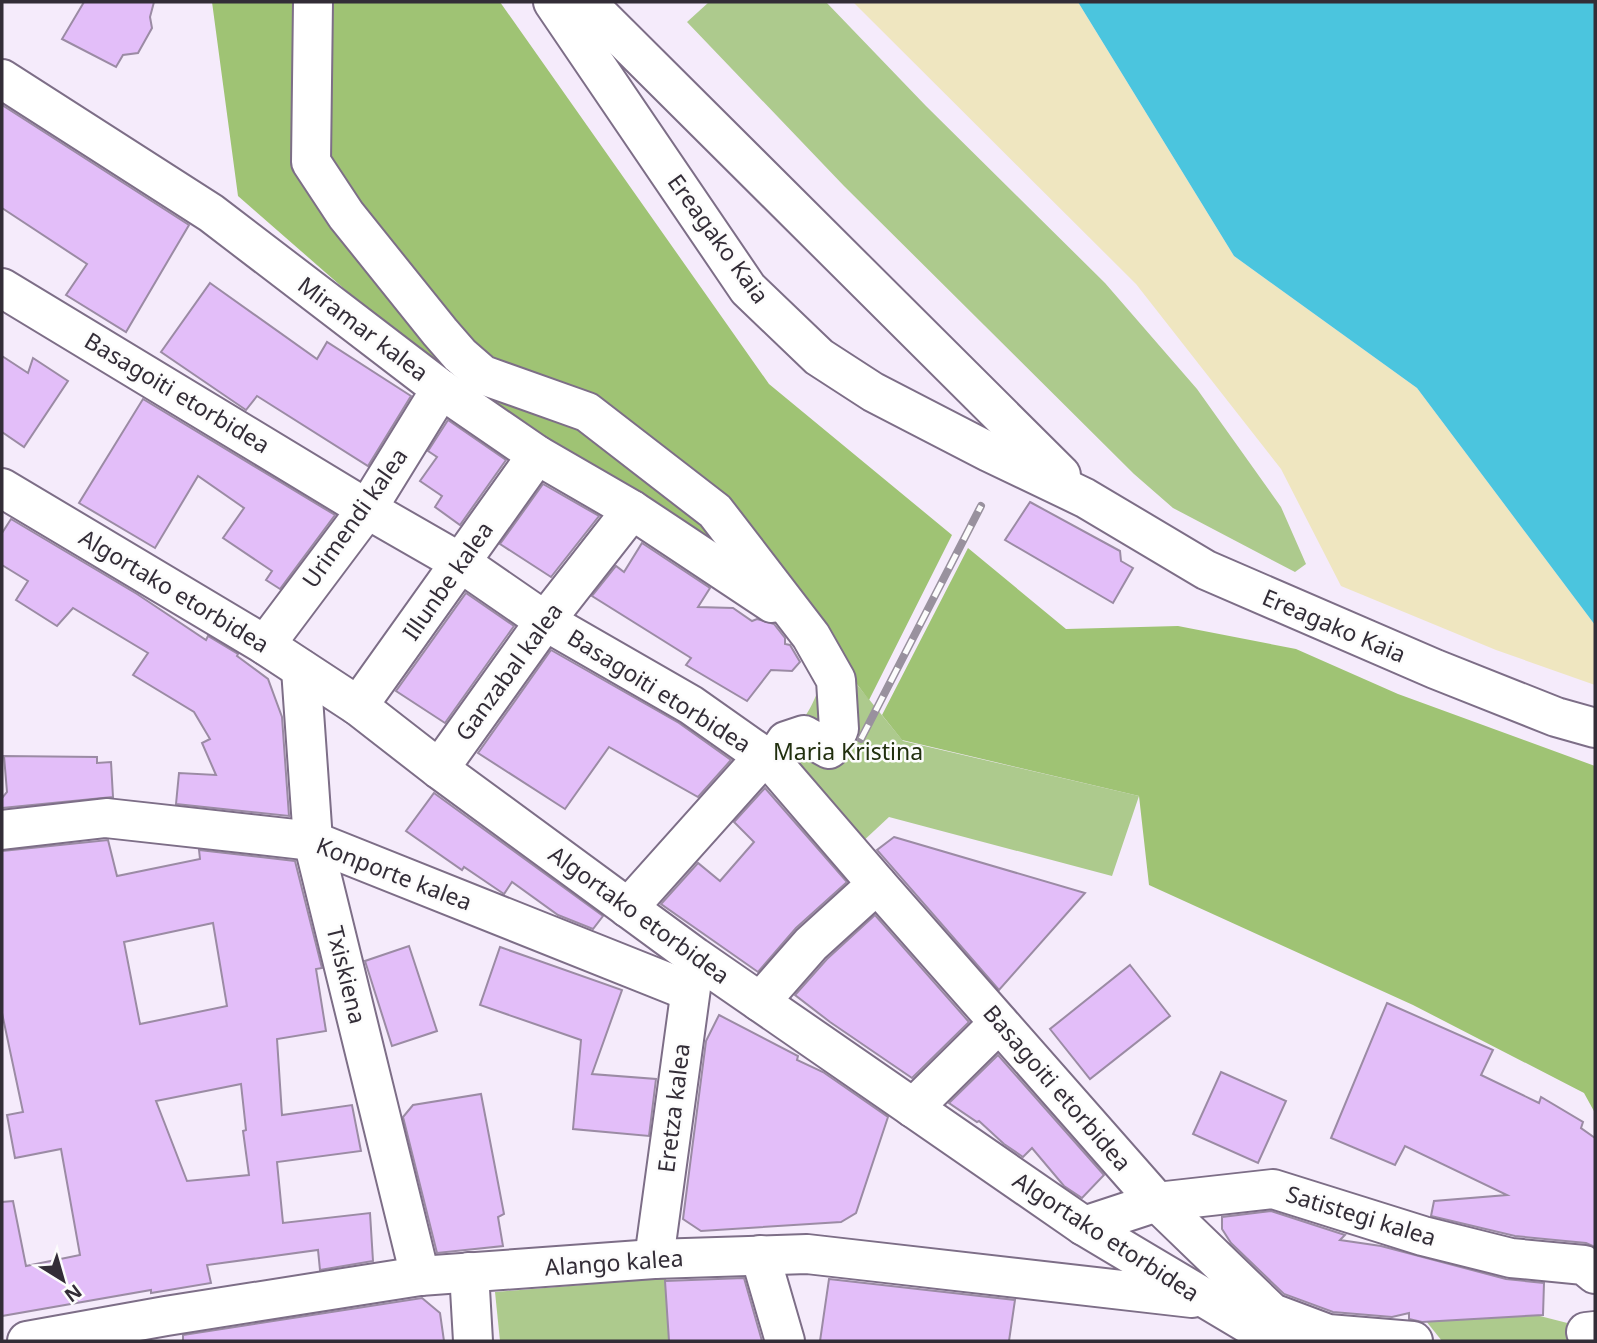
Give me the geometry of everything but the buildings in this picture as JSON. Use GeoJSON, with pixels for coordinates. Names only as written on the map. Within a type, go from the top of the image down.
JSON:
{"type":"FeatureCollection","features":[{"type":"Feature","properties":{"kind":"street"},"geometry":{"type":"LineString","coordinates":[[313,2],[311,162],[346,215],[440,332],[460,355],[483,375],[587,412],[715,511],[811,636],[836,680],[839,729],[829,750],[804,735],[786,741],[628,908]]}},
{"type":"Feature","properties":{"kind":"street","name":"Ereagako Kaia"},"geometry":{"type":"LineString","coordinates":[[553,2],[748,289],[819,357],[873,392],[968,442],[1085,498],[1206,570],[1435,669],[1556,717],[1595,728]]}},
{"type":"Feature","properties":{"kind":"street","name":"Ereagako Kaia"},"geometry":{"type":"LineString","coordinates":[[586,2],[1085,498]]}},
{"type":"Feature","properties":{"kind":"street","name":"Miramar kalea"},"geometry":{"type":"LineString","coordinates":[[2,79],[211,214],[440,388],[537,454],[632,510],[728,573],[765,598],[811,636]]}},
{"type":"Feature","properties":{"kind":"street","name":"Basagoiti etorbidea"},"geometry":{"type":"LineString","coordinates":[[2,288],[461,563],[545,621],[691,705],[768,759],[1157,1202],[1272,1313],[1328,1334],[1413,1341]]}},
{"type":"Feature","properties":{"kind":"street","name":"Urimendi kalea"},"geometry":{"type":"LineString","coordinates":[[265,645],[367,509],[440,388]]}},
{"type":"Feature","properties":{"kind":"street","name":"Illunbe kalea"},"geometry":{"type":"LineString","coordinates":[[358,706],[537,454]]}},
{"type":"Feature","properties":{"kind":"street","name":"Algortako etorbidea"},"geometry":{"type":"LineString","coordinates":[[2,488],[265,645],[358,706],[628,908],[692,974],[760,1003],[1084,1226],[1203,1299],[1238,1331],[1277,1341]]}},
{"type":"Feature","properties":{"kind":"street","name":"Ganzabal kalea"},"geometry":{"type":"LineString","coordinates":[[439,769],[545,621],[632,510]]}},
{"type":"Feature","properties":{"kind":"street","name":"Txiskiena"},"geometry":{"type":"LineString","coordinates":[[301,669],[313,841],[420,1276]]}},
{"type":"Feature","properties":{"kind":"street","name":"Konporte kalea"},"geometry":{"type":"LineString","coordinates":[[2,830],[107,818],[313,841],[692,974]]}},
{"type":"Feature","properties":{"kind":"street"},"geometry":{"type":"LineString","coordinates":[[760,1003],[811,944],[877,884]]}},
{"type":"Feature","properties":{"kind":"street","name":"Eretza kalea"},"geometry":{"type":"LineString","coordinates":[[654,1259],[692,974]]}},
{"type":"Feature","properties":{"kind":"street"},"geometry":{"type":"LineString","coordinates":[[913,1108],[999,1023]]}},
{"type":"Feature","properties":{"kind":"street","name":"Satistegi kalea"},"geometry":{"type":"LineString","coordinates":[[1084,1226],[1157,1202],[1273,1189],[1423,1236],[1510,1258],[1592,1268]]}},
{"type":"Feature","properties":{"kind":"street","name":"Alango kalea"},"geometry":{"type":"LineString","coordinates":[[27,1341],[169,1329],[420,1276],[654,1259],[760,1255],[807,1254],[1203,1299]]}},
{"type":"Feature","properties":{"kind":"street"},"geometry":{"type":"LineString","coordinates":[[760,1255],[785,1341]]}},
{"type":"Feature","properties":{"kind":"street"},"geometry":{"type":"LineString","coordinates":[[469,1272],[473,1341]]}},
{"type":"Feature","properties":{"kind":"green space"},"geometry":{"type":"Polygon","coordinates":[[[212,2],[500,2],[769,384],[952,535],[869,700],[811,624],[436,369],[238,196],[212,2]]]}},
{"type":"Feature","properties":{"kind":"green space"},"geometry":{"type":"Polygon","coordinates":[[[709,2],[826,2],[926,106],[1105,283],[1197,389],[1281,507],[1306,564],[1295,572],[1173,508],[1134,474],[844,186],[687,22],[709,2]]]}},
{"type":"Feature","properties":{"kind":"green space"},"geometry":{"type":"Polygon","coordinates":[[[968,548],[1066,629],[1178,626],[1296,649],[1398,694],[1595,766],[1595,1113],[1584,1093],[1413,1005],[1149,885],[1139,796],[902,740],[882,715],[968,548]]]}},
{"type":"Feature","properties":{"kind":"green space","name":"Maria Kristina"},"geometry":{"type":"Polygon","coordinates":[[[850,676],[903,741],[1139,796],[1112,876],[889,817],[860,844],[772,737],[800,721],[817,693],[850,676]]]}},
{"type":"Feature","properties":{"kind":"green space"},"geometry":{"type":"Polygon","coordinates":[[[666,1278],[669,1341],[500,1341],[495,1292],[666,1278]]]}},
{"type":"Feature","properties":{"kind":"green space"},"geometry":{"type":"Polygon","coordinates":[[[1536,1315],[1587,1328],[1595,1341],[1442,1341],[1426,1321],[1536,1315]]]}},
{"type":"Feature","properties":{"kind":"sand"},"geometry":{"type":"Polygon","coordinates":[[[853,2],[1078,2],[1234,256],[1417,388],[1595,625],[1595,685],[1496,650],[1341,586],[1281,469],[1136,284],[853,2]]]}},
{"type":"Feature","properties":{"kind":"water"},"geometry":{"type":"Polygon","coordinates":[[[1078,2],[1595,2],[1595,625],[1417,388],[1234,256],[1078,2]]]}},
{"type":"Feature","properties":{"kind":"railway"},"geometry":{"type":"LineString","coordinates":[[861,739],[981,506]]}}]}
